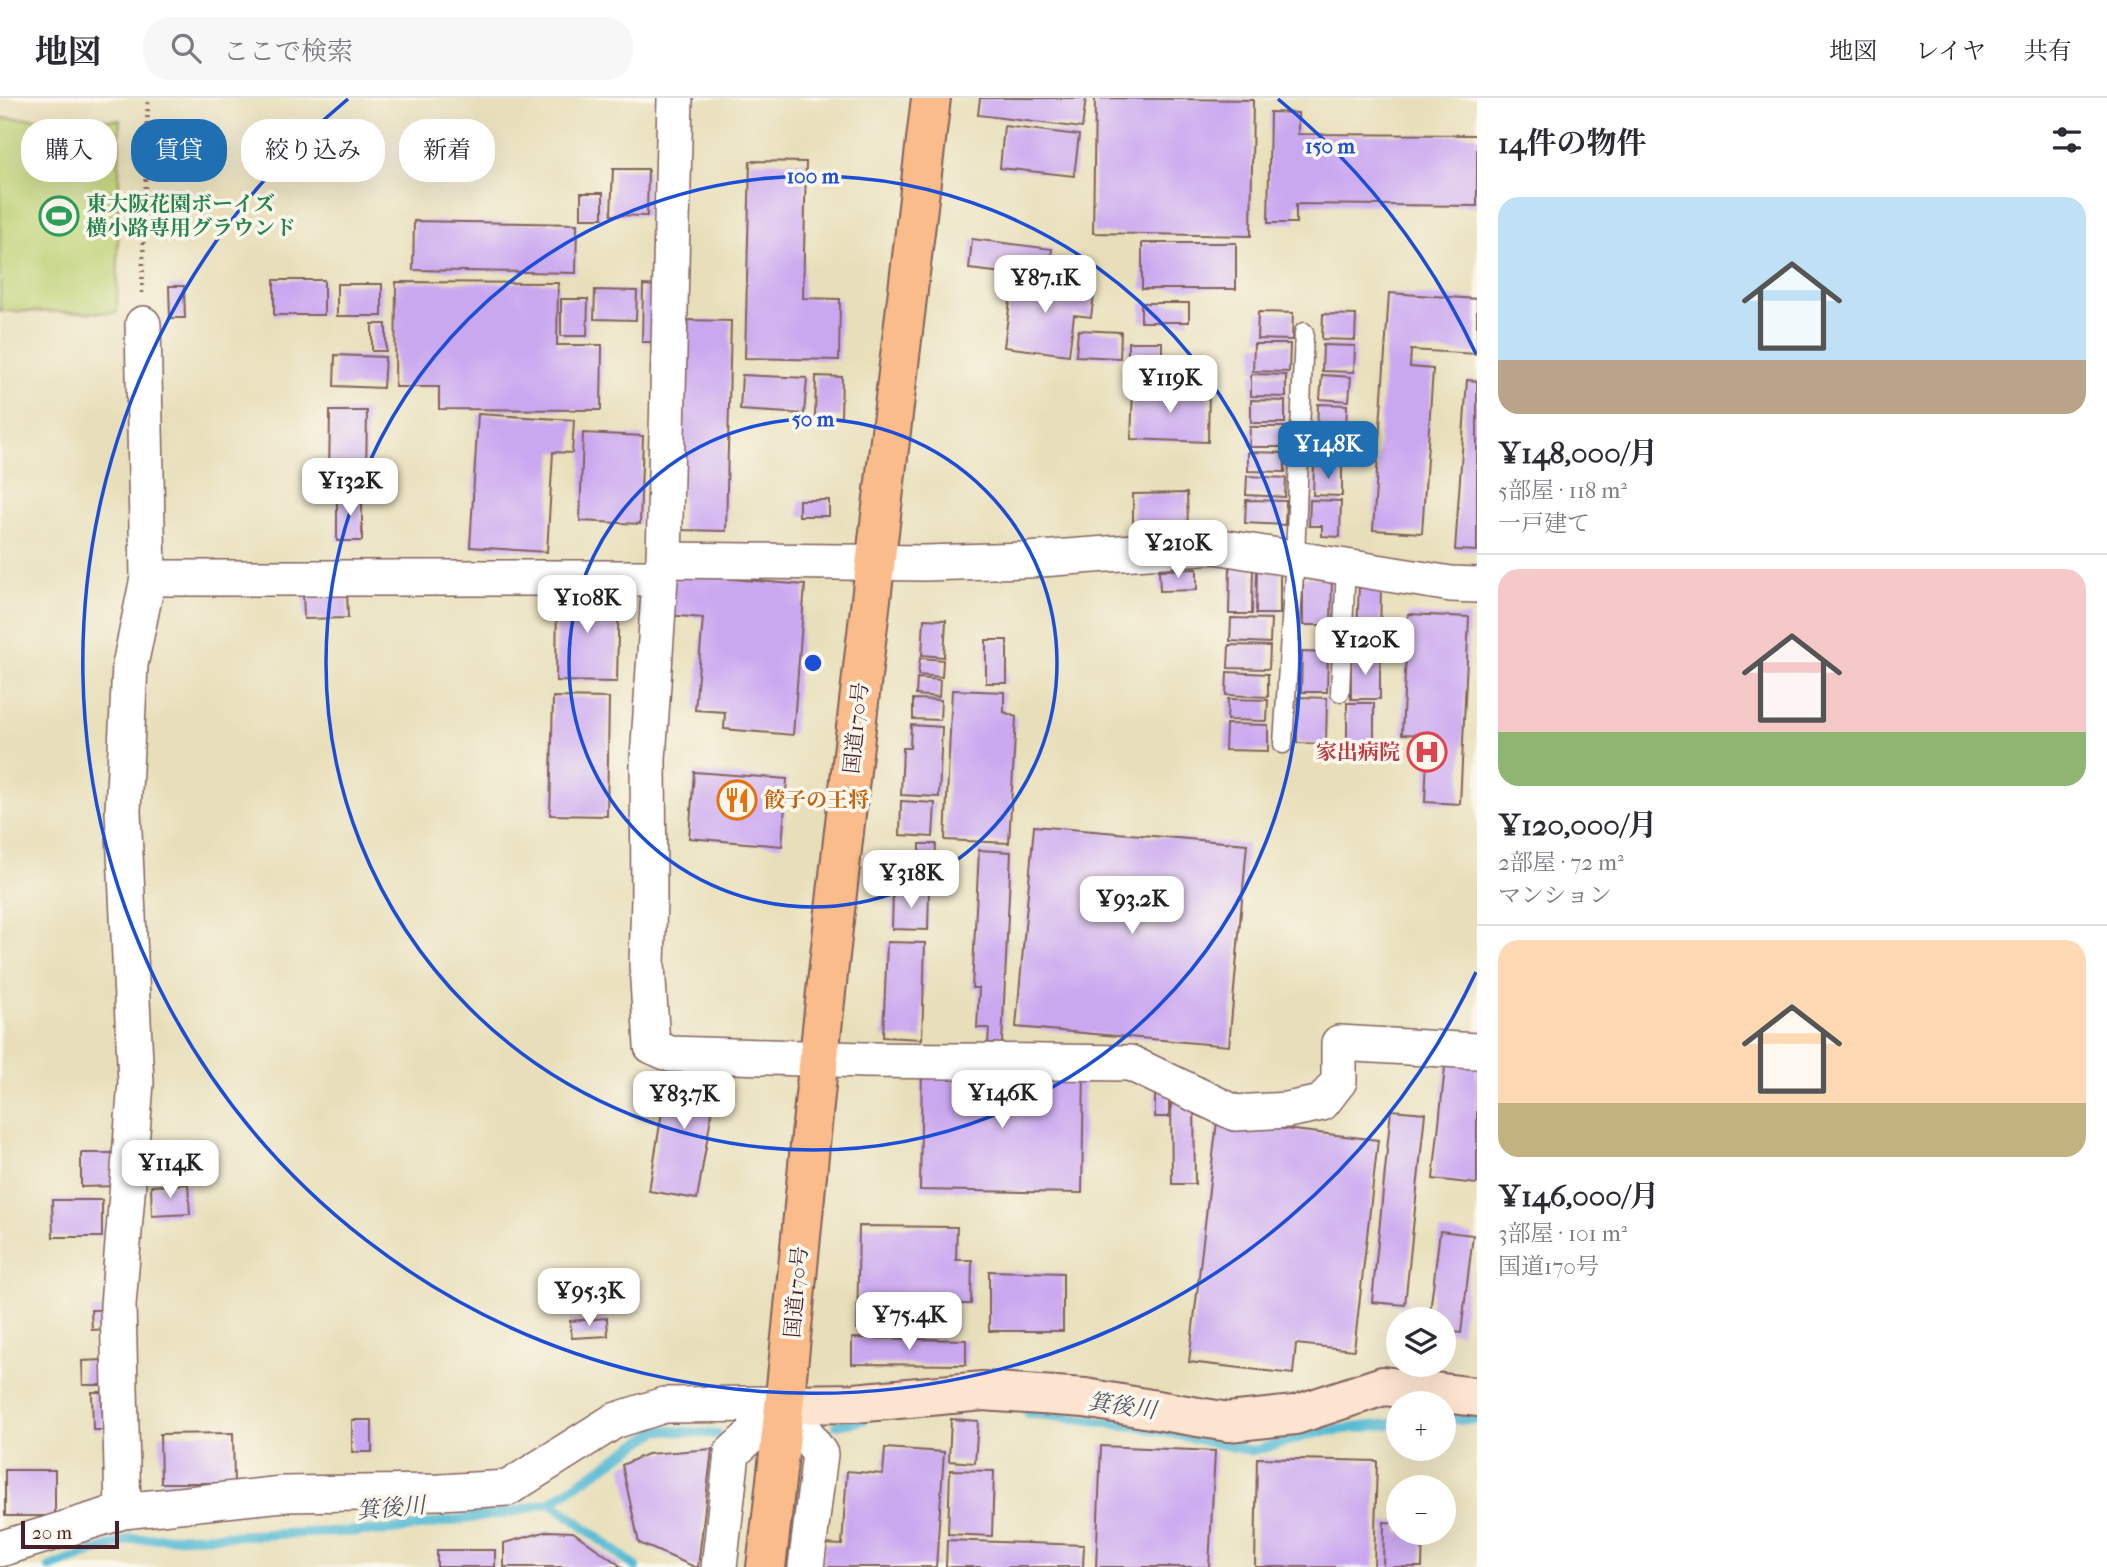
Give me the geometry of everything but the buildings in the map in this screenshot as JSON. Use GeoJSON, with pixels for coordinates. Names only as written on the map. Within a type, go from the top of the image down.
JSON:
{"type":"FeatureCollection","features":[{"type":"Feature","properties":{"kind":"highway","name":"国道170号"},"geometry":{"type":"LineString","coordinates":[[766,1567],[786,1404],[819,1059],[874,564],[931,98]]}},
{"type":"Feature","properties":{"kind":"street"},"geometry":{"type":"LineString","coordinates":[[675,98],[662,569],[648,759],[647,964],[652,1046],[670,1054],[1130,1063],[1235,1113],[1287,1110],[1322,1103],[1339,1081],[1339,1043],[1477,1051]]}},
{"type":"Feature","properties":{"kind":"street"},"geometry":{"type":"LineString","coordinates":[[124,1511],[118,1305],[136,1083],[124,811],[130,665],[148,578],[143,324]]}},
{"type":"Feature","properties":{"kind":"street"},"geometry":{"type":"LineString","coordinates":[[148,578],[1027,560],[1215,546],[1451,584],[1477,585]]}},
{"type":"Feature","properties":{"kind":"street"},"geometry":{"type":"LineString","coordinates":[[0,1549],[124,1511],[282,1494],[440,1492],[508,1488],[614,1421],[664,1405],[855,1403],[983,1391],[1085,1398],[1228,1422],[1295,1415],[1383,1386],[1477,1397]]}},
{"type":"Feature","properties":{"kind":"street"},"geometry":{"type":"LineString","coordinates":[[719,1567],[732,1453],[786,1404]]}},
{"type":"Feature","properties":{"kind":"street"},"geometry":{"type":"LineString","coordinates":[[786,1404],[820,1454],[806,1567]]}},
{"type":"Feature","properties":{"kind":"lane"},"geometry":{"type":"LineString","coordinates":[[1283,744],[1295,558],[1304,332]]}},
{"type":"Feature","properties":{"kind":"lane"},"geometry":{"type":"LineString","coordinates":[[1340,692],[1346,566]]}},
{"type":"Feature","properties":{"kind":"path"},"geometry":{"type":"LineString","coordinates":[[143,324],[141,271],[148,98]]}},
{"type":"Feature","properties":{"kind":"green space","name":"東大阪花園ボーイズ 横小路専用グラウンド"},"geometry":{"type":"Polygon","coordinates":[[[0,118],[60,119],[21,119],[21,182],[117,182],[117,120],[120,120],[117,313],[0,311],[0,118]]]}},
{"type":"Feature","properties":{"kind":"waterway","name":"箕後川"},"geometry":{"type":"LineString","coordinates":[[1028,1413],[1142,1427],[1253,1451],[1320,1432],[1386,1424]]}},
{"type":"Feature","properties":{"kind":"waterway","name":"箕後川"},"geometry":{"type":"LineString","coordinates":[[1456,1419],[1477,1420]]}},
{"type":"Feature","properties":{"kind":"waterway","name":"箕後川"},"geometry":{"type":"LineString","coordinates":[[837,1425],[863,1420]]}},
{"type":"Feature","properties":{"kind":"waterway","name":"箕後川"},"geometry":{"type":"LineString","coordinates":[[50,1567],[131,1539],[393,1530],[516,1511],[551,1502],[658,1430],[717,1434]]}},
{"type":"Feature","properties":{"kind":"waterway"},"geometry":{"type":"LineString","coordinates":[[551,1502],[636,1567]]}},
{"type":"Feature","properties":{"kind":"place","name":"東大阪花園ボーイズ 横小路専用グラウンド"},"geometry":{"type":"Point","coordinates":[59,216]}},
{"type":"Feature","properties":{"kind":"place","name":"家出病院"},"geometry":{"type":"Point","coordinates":[1427,752]}},
{"type":"Feature","properties":{"kind":"place","name":"餃子の王将"},"geometry":{"type":"Point","coordinates":[737,800]}}]}
